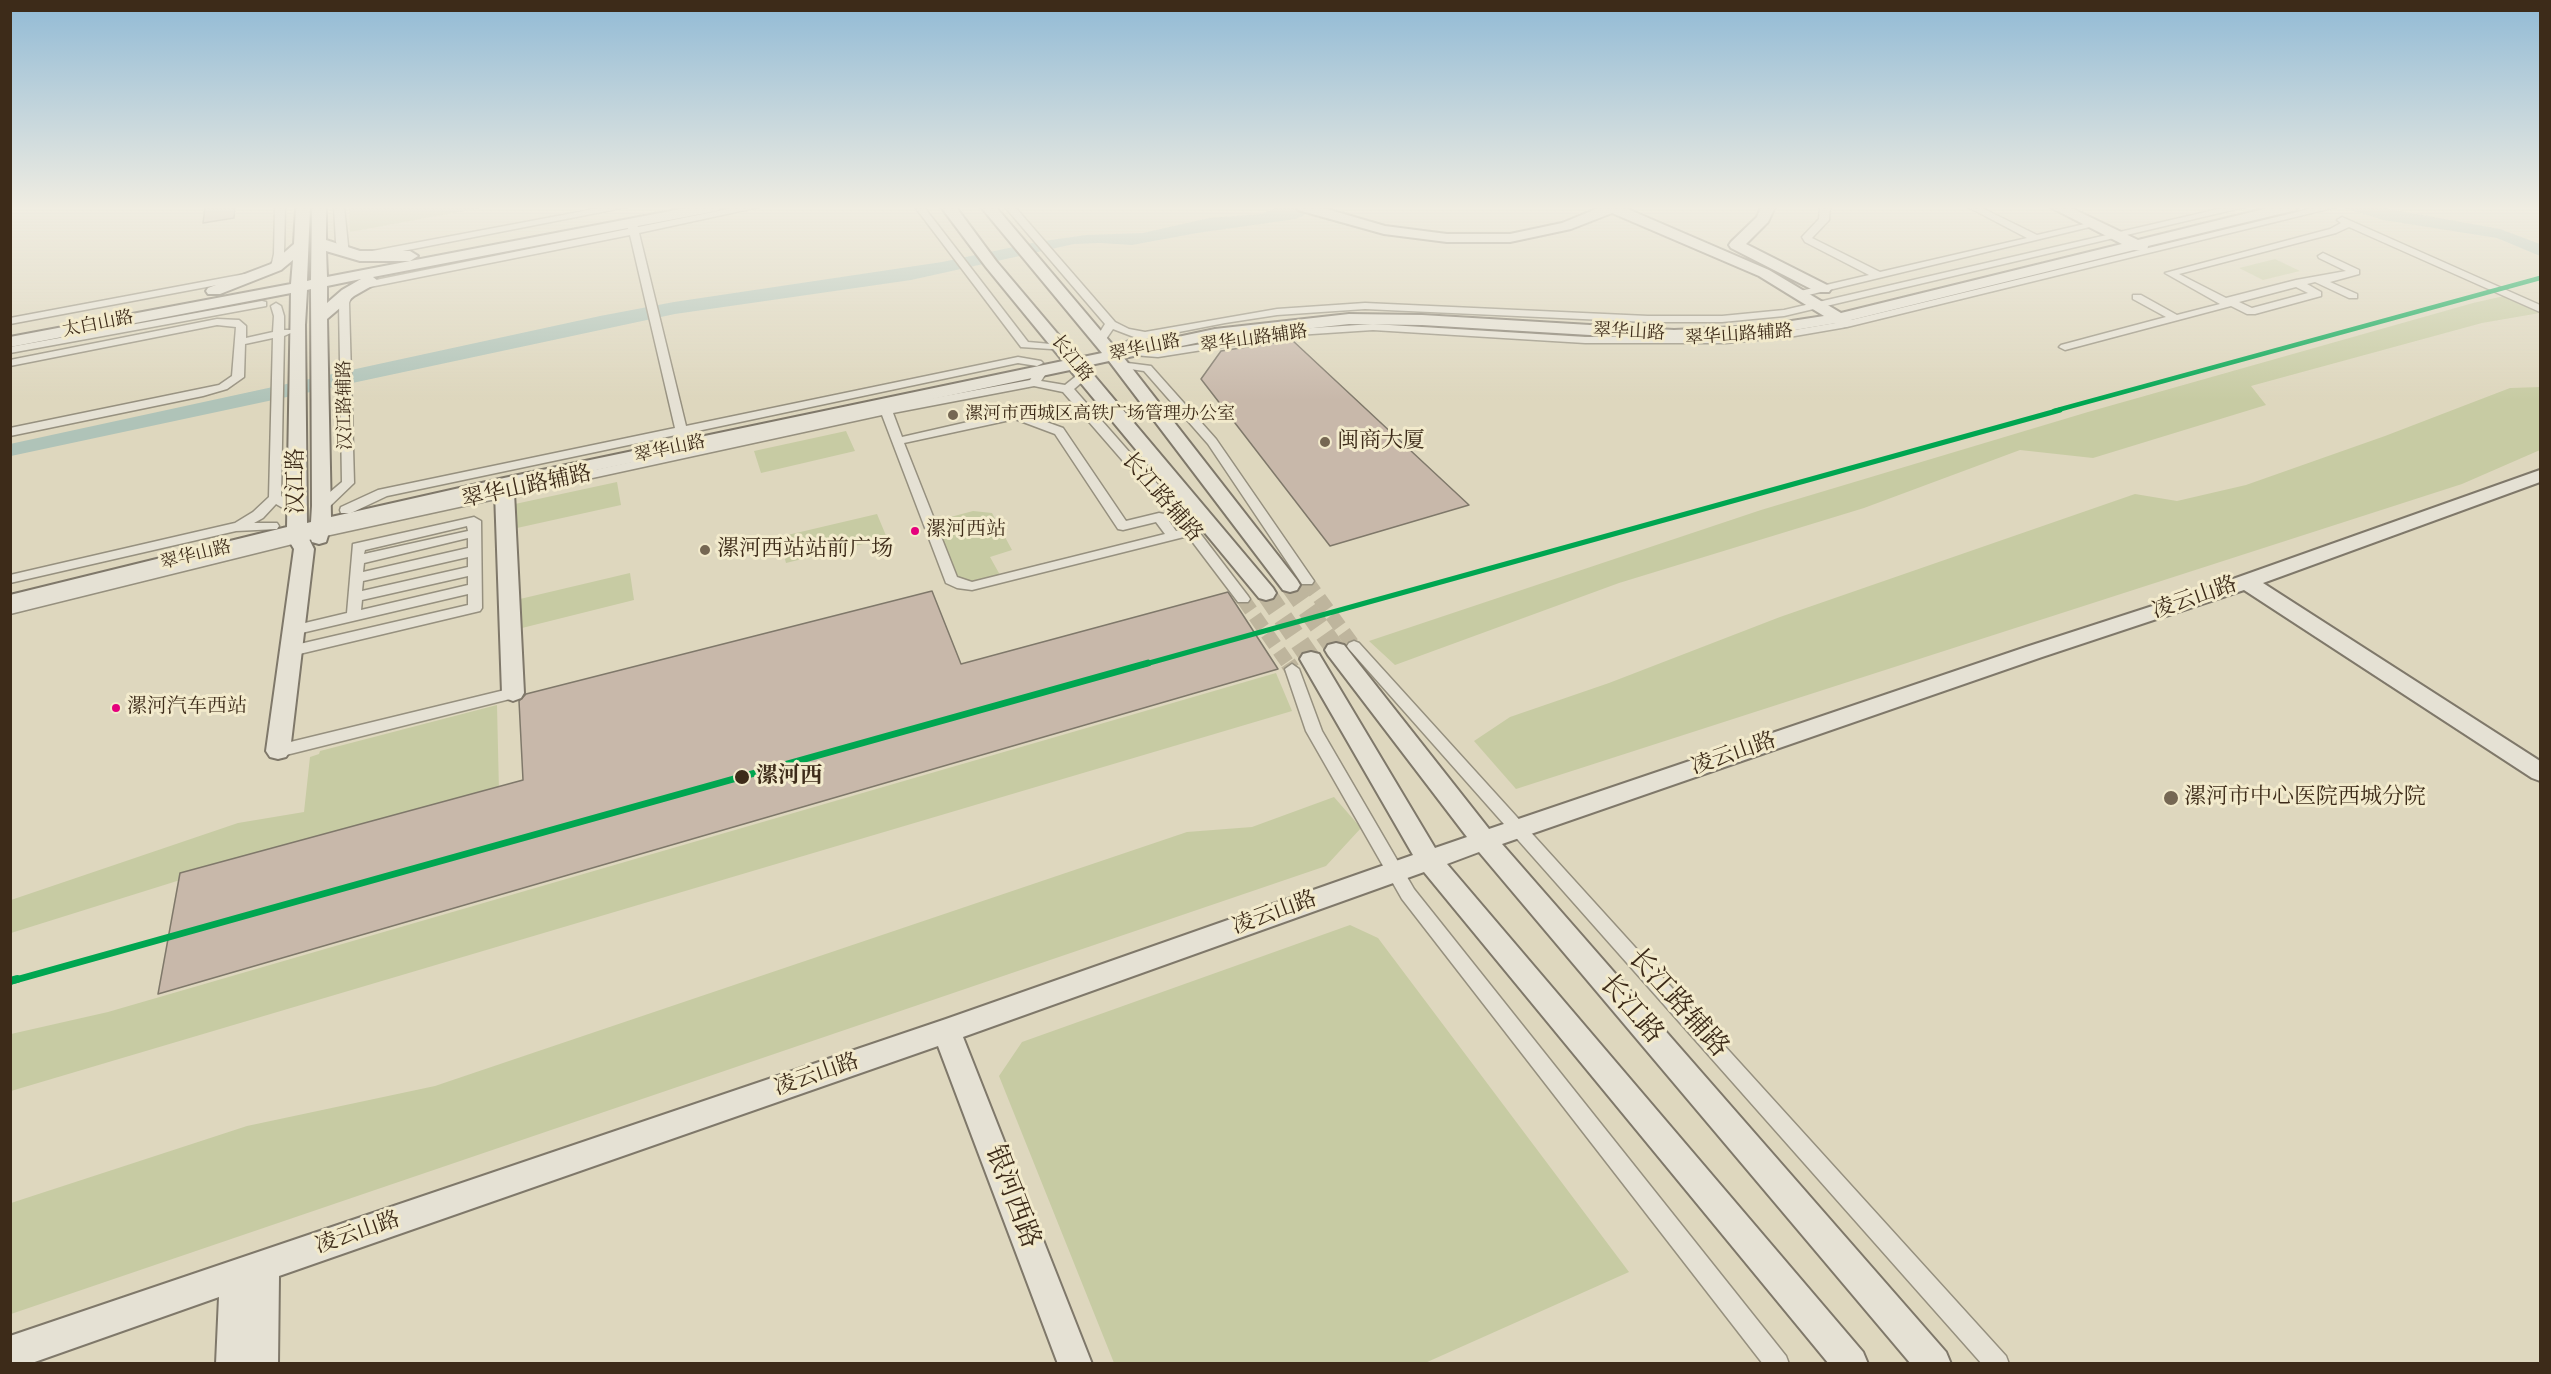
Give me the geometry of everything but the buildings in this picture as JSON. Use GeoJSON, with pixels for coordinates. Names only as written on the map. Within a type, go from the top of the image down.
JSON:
{"type":"FeatureCollection","features":[{"type":"Feature","properties":{"kind":"main road"},"geometry":{"type":"LineString","coordinates":[[202,299],[266,271]]}},
{"type":"Feature","properties":{"kind":"main road","name":"汉江路"},"geometry":{"type":"LineString","coordinates":[[285,750],[300,629],[304,549],[298,525],[287,399],[297,375],[301,271]]}},
{"type":"Feature","properties":{"kind":"main road","name":"汉江路"},"geometry":{"type":"LineString","coordinates":[[300,629],[321,520],[319,271]]}},
{"type":"Feature","properties":{"kind":"main road","name":"太白山路"},"geometry":{"type":"LineString","coordinates":[[10,330],[357,271]]}},
{"type":"Feature","properties":{"kind":"main road"},"geometry":{"type":"LineString","coordinates":[[319,318],[352,290],[391,271]]}},
{"type":"Feature","properties":{"kind":"main road","name":"长江路"},"geometry":{"type":"LineString","coordinates":[[998,271],[1266,593]]}},
{"type":"Feature","properties":{"kind":"main road","name":"长江路"},"geometry":{"type":"LineString","coordinates":[[1047,271],[1298,583]]}},
{"type":"Feature","properties":{"kind":"main road"},"geometry":{"type":"LineString","coordinates":[[1760,271],[1833,315]]}},
{"type":"Feature","properties":{"kind":"main road"},"geometry":{"type":"LineString","coordinates":[[1788,271],[1823,289]]}},
{"type":"Feature","properties":{"kind":"main road","name":"翠华山路"},"geometry":{"type":"LineString","coordinates":[[10,602],[298,525],[516,482],[1037,373],[1136,344],[1350,319],[1422,320],[1674,335],[1759,331],[2019,271]]}},
{"type":"Feature","properties":{"kind":"main road"},"geometry":{"type":"LineString","coordinates":[[202,299],[269,305],[291,315],[297,328]]}},
{"type":"Feature","properties":{"kind":"main road","name":"太白山路"},"geometry":{"type":"LineString","coordinates":[[10,342],[202,299]]}},
{"type":"Feature","properties":{"kind":"main road","name":"翠华山路"},"geometry":{"type":"LineString","coordinates":[[321,520],[346,510],[683,434],[1037,373]]}},
{"type":"Feature","properties":{"kind":"main road","name":"凌云山路"},"geometry":{"type":"LineString","coordinates":[[10,1353],[946,1031],[1517,829],[2247,582],[2541,476]]}},
{"type":"Feature","properties":{"kind":"main road"},"geometry":{"type":"LineString","coordinates":[[504,492],[513,693]]}},
{"type":"Feature","properties":{"kind":"main road","name":"翠华山路"},"geometry":{"type":"LineString","coordinates":[[10,591],[272,526],[298,525]]}},
{"type":"Feature","properties":{"kind":"main road"},"geometry":{"type":"LineString","coordinates":[[2247,582],[2541,772]]}},
{"type":"Feature","properties":{"kind":"main road"},"geometry":{"type":"LineString","coordinates":[[1323,656],[1429,860],[1851,1364]]}},
{"type":"Feature","properties":{"kind":"main road","name":"长江路"},"geometry":{"type":"LineString","coordinates":[[1323,656],[1934,1364]]}},
{"type":"Feature","properties":{"kind":"main road","name":"银河西路"},"geometry":{"type":"LineString","coordinates":[[946,1031],[1075,1364]]}},
{"type":"Feature","properties":{"kind":"main road"},"geometry":{"type":"LineString","coordinates":[[233,1364],[250,1271]]}},
{"type":"Feature","properties":{"kind":"main road"},"geometry":{"type":"LineString","coordinates":[[250,1271],[261,1364]]}},
{"type":"Feature","properties":{"kind":"street"},"geometry":{"type":"LineString","coordinates":[[10,321],[263,271]]}},
{"type":"Feature","properties":{"kind":"street"},"geometry":{"type":"LineString","coordinates":[[352,290],[422,271]]}},
{"type":"Feature","properties":{"kind":"street"},"geometry":{"type":"LineString","coordinates":[[643,271],[683,434]]}},
{"type":"Feature","properties":{"kind":"street"},"geometry":{"type":"LineString","coordinates":[[969,271],[1026,345],[1073,361],[1067,389],[1037,373]]}},
{"type":"Feature","properties":{"kind":"street"},"geometry":{"type":"LineString","coordinates":[[1065,271],[1111,324],[1126,332],[1136,344]]}},
{"type":"Feature","properties":{"kind":"street"},"geometry":{"type":"LineString","coordinates":[[1870,271],[1878,275]]}},
{"type":"Feature","properties":{"kind":"street"},"geometry":{"type":"LineString","coordinates":[[1800,294],[1894,271]]}},
{"type":"Feature","properties":{"kind":"street","name":"翠华山路辅路"},"geometry":{"type":"LineString","coordinates":[[1136,344],[1158,354],[1297,332],[1373,327],[1585,340],[1726,340],[1789,334],[1833,315],[2019,271]]}},
{"type":"Feature","properties":{"kind":"street"},"geometry":{"type":"LineString","coordinates":[[2177,271],[2170,273],[2251,312],[2317,294],[2296,284]]}},
{"type":"Feature","properties":{"kind":"street"},"geometry":{"type":"LineString","coordinates":[[2065,347],[2227,305],[2227,302],[2316,279],[2328,279],[2355,272],[2353,271]]}},
{"type":"Feature","properties":{"kind":"street"},"geometry":{"type":"LineString","coordinates":[[2457,271],[2541,309]]}},
{"type":"Feature","properties":{"kind":"street"},"geometry":{"type":"LineString","coordinates":[[2316,279],[2353,296]]}},
{"type":"Feature","properties":{"kind":"street","name":"汉江路辅路"},"geometry":{"type":"LineString","coordinates":[[321,520],[348,483],[344,303],[352,290]]}},
{"type":"Feature","properties":{"kind":"street"},"geometry":{"type":"LineString","coordinates":[[2136,297],[2175,318]]}},
{"type":"Feature","properties":{"kind":"street"},"geometry":{"type":"LineString","coordinates":[[10,350],[269,305],[279,316],[277,381],[287,399],[275,498],[258,516],[236,527]]}},
{"type":"Feature","properties":{"kind":"street","name":"翠华山路辅路"},"geometry":{"type":"LineString","coordinates":[[1136,344],[1277,312],[1365,306],[1648,319],[1722,319],[1784,313],[1833,315]]}},
{"type":"Feature","properties":{"kind":"street"},"geometry":{"type":"LineString","coordinates":[[10,363],[217,322],[235,322],[241,326],[238,377],[223,387],[10,432]]}},
{"type":"Feature","properties":{"kind":"street"},"geometry":{"type":"LineString","coordinates":[[1111,324],[1110,352],[1147,368],[1212,442],[1298,583]]}},
{"type":"Feature","properties":{"kind":"street"},"geometry":{"type":"LineString","coordinates":[[241,342],[297,328]]}},
{"type":"Feature","properties":{"kind":"street"},"geometry":{"type":"LineString","coordinates":[[1018,360],[1026,345]]}},
{"type":"Feature","properties":{"kind":"street"},"geometry":{"type":"LineString","coordinates":[[1147,368],[1158,354]]}},
{"type":"Feature","properties":{"kind":"street","name":"翠华山路辅路"},"geometry":{"type":"LineString","coordinates":[[346,510],[383,493],[683,434],[1018,360],[1037,373]]}},
{"type":"Feature","properties":{"kind":"street","name":"翠华山路辅路"},"geometry":{"type":"LineString","coordinates":[[321,520],[504,492],[886,411],[1037,373]]}},
{"type":"Feature","properties":{"kind":"street","name":"长江路辅路"},"geometry":{"type":"LineString","coordinates":[[1067,389],[1191,531],[1243,599]]}},
{"type":"Feature","properties":{"kind":"street"},"geometry":{"type":"LineString","coordinates":[[886,411],[951,580],[962,585],[972,586],[1191,531]]}},
{"type":"Feature","properties":{"kind":"street"},"geometry":{"type":"LineString","coordinates":[[898,441],[1016,415],[1059,430],[1123,525],[1159,517],[1173,536]]}},
{"type":"Feature","properties":{"kind":"street"},"geometry":{"type":"LineString","coordinates":[[348,483],[363,492],[383,493]]}},
{"type":"Feature","properties":{"kind":"street"},"geometry":{"type":"LineString","coordinates":[[10,610],[298,525],[275,498]]}},
{"type":"Feature","properties":{"kind":"street"},"geometry":{"type":"LineString","coordinates":[[298,649],[475,609],[474,521],[358,547],[354,616]]}},
{"type":"Feature","properties":{"kind":"street"},"geometry":{"type":"LineString","coordinates":[[10,579],[236,527],[272,526]]}},
{"type":"Feature","properties":{"kind":"street"},"geometry":{"type":"LineString","coordinates":[[356,578],[474,551]]}},
{"type":"Feature","properties":{"kind":"street"},"geometry":{"type":"LineString","coordinates":[[355,597],[475,570]]}},
{"type":"Feature","properties":{"kind":"street"},"geometry":{"type":"LineString","coordinates":[[300,629],[475,588]]}},
{"type":"Feature","properties":{"kind":"street"},"geometry":{"type":"LineString","coordinates":[[1323,656],[1314,731],[1394,872],[1415,903],[1778,1364]]}},
{"type":"Feature","properties":{"kind":"street","name":"长江路辅路"},"geometry":{"type":"LineString","coordinates":[[1323,656],[1517,829],[1998,1364]]}},
{"type":"Feature","properties":{"kind":"street"},"geometry":{"type":"LineString","coordinates":[[285,750],[513,693]]}},
{"type":"Feature","properties":{"kind":"green space"},"geometry":{"type":"Polygon","coordinates":[[[2245,271],[2300,271],[2263,280],[2245,271]]]}},
{"type":"Feature","properties":{"kind":"green space"},"geometry":{"type":"Polygon","coordinates":[[[2504,296],[2540,313],[2482,323],[2251,386],[2266,405],[2093,458],[2020,450],[1864,508],[1619,583],[1395,665],[1369,641],[1761,510],[2088,412],[2504,296]]]}},
{"type":"Feature","properties":{"kind":"green space"},"geometry":{"type":"Polygon","coordinates":[[[2540,387],[2540,450],[2462,484],[1516,789],[1474,741],[1510,717],[1609,683],[1780,617],[2135,494],[2177,501],[2246,485],[2385,436],[2510,388],[2540,387]]]}},
{"type":"Feature","properties":{"kind":"green space"},"geometry":{"type":"Polygon","coordinates":[[[846,431],[855,451],[761,473],[754,451],[846,431]]]}},
{"type":"Feature","properties":{"kind":"green space"},"geometry":{"type":"Polygon","coordinates":[[[617,482],[621,505],[517,528],[515,504],[617,482]]]}},
{"type":"Feature","properties":{"kind":"green space"},"geometry":{"type":"Polygon","coordinates":[[[973,511],[992,513],[1012,550],[990,557],[1000,575],[973,583],[957,580],[932,522],[973,511]]]}},
{"type":"Feature","properties":{"kind":"green space"},"geometry":{"type":"Polygon","coordinates":[[[877,514],[887,538],[786,563],[779,537],[877,514]]]}},
{"type":"Feature","properties":{"kind":"green space"},"geometry":{"type":"Polygon","coordinates":[[[630,573],[634,600],[522,628],[520,599],[630,573]]]}},
{"type":"Feature","properties":{"kind":"green space"},"geometry":{"type":"Polygon","coordinates":[[[1276,673],[1292,711],[11,1091],[11,1034],[108,1012],[1276,673]]]}},
{"type":"Feature","properties":{"kind":"green space"},"geometry":{"type":"Polygon","coordinates":[[[497,705],[499,792],[260,855],[11,933],[11,900],[238,823],[304,812],[310,757],[319,754],[320,751],[497,705]]]}},
{"type":"Feature","properties":{"kind":"green space"},"geometry":{"type":"Polygon","coordinates":[[[1334,797],[1361,828],[1326,866],[11,1314],[11,1203],[247,1126],[435,1086],[1187,832],[1252,827],[1334,797]]]}},
{"type":"Feature","properties":{"kind":"green space"},"geometry":{"type":"Polygon","coordinates":[[[1350,925],[1378,938],[1629,1272],[1425,1363],[1114,1363],[999,1076],[1022,1042],[1350,925]]]}},
{"type":"Feature","properties":{"kind":"shaded area"},"geometry":{"type":"Polygon","coordinates":[[[881,271],[951,271],[911,280],[675,314],[11,456],[10,444],[674,302],[881,271]]]}},
{"type":"Feature","properties":{"kind":"tunnel"},"geometry":{"type":"LineString","coordinates":[[1307,581],[1354,646]]}},
{"type":"Feature","properties":{"kind":"tunnel"},"geometry":{"type":"LineString","coordinates":[[1290,585],[1336,650]]}},
{"type":"Feature","properties":{"kind":"tunnel"},"geometry":{"type":"LineString","coordinates":[[1266,593],[1311,659]]}},
{"type":"Feature","properties":{"kind":"tunnel"},"geometry":{"type":"LineString","coordinates":[[1243,599],[1289,665]]}},
{"type":"Feature","properties":{"kind":"tunnel"},"geometry":{"type":"LineString","coordinates":[[1288,663],[1292,669]]}},
{"type":"Feature","properties":{"kind":"transit line"},"geometry":{"type":"LineString","coordinates":[[10,981],[1760,492],[2540,278]]}},
{"type":"Feature","properties":{"kind":"place","name":"漯河市西城区高铁广场管理办公室"},"geometry":{"type":"Point","coordinates":[953,415]}},
{"type":"Feature","properties":{"kind":"place","name":"闽商大厦"},"geometry":{"type":"Point","coordinates":[1325,442]}},
{"type":"Feature","properties":{"kind":"place","name":"漯河西站"},"geometry":{"type":"Point","coordinates":[915,531]}},
{"type":"Feature","properties":{"kind":"place","name":"漯河西站站前广场"},"geometry":{"type":"Point","coordinates":[705,550]}},
{"type":"Feature","properties":{"kind":"place","name":"漯河汽车西站"},"geometry":{"type":"Point","coordinates":[116,708]}},
{"type":"Feature","properties":{"kind":"place","name":"漯河西"},"geometry":{"type":"Point","coordinates":[742,777]}},
{"type":"Feature","properties":{"kind":"place","name":"漯河市中心医院西城分院"},"geometry":{"type":"Point","coordinates":[2171,798]}}]}
